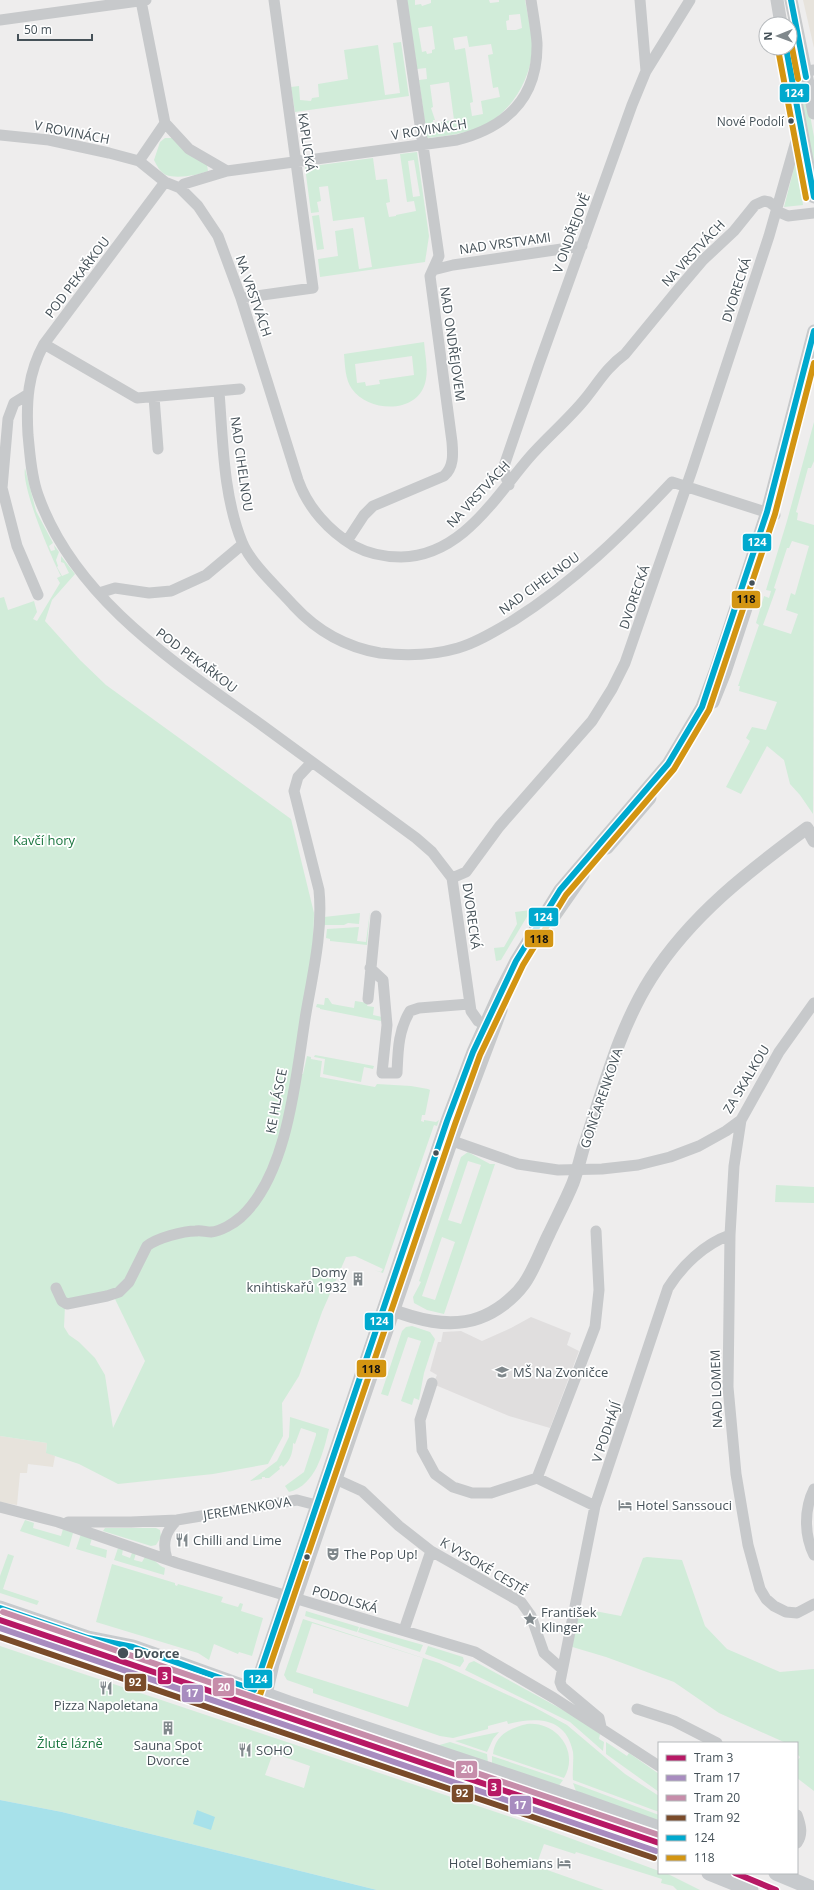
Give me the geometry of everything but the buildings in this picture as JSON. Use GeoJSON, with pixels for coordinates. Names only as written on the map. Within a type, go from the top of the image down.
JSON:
{"type":"FeatureCollection","features":[{"type":"Feature","properties":{"kind":"main road"},"geometry":{"type":"LineString","coordinates":[[0,1608],[97,1639],[134,1648],[658,1828]]}},
{"type":"Feature","properties":{"kind":"main road"},"geometry":{"type":"LineString","coordinates":[[0,1625],[67,1648],[121,1672],[254,1714],[589,1827],[658,1853]]}},
{"type":"Feature","properties":{"kind":"main road"},"geometry":{"type":"LineString","coordinates":[[90,1658],[99,1659],[106,1653],[104,1644],[97,1639]]}},
{"type":"Feature","properties":{"kind":"main road"},"geometry":{"type":"LineString","coordinates":[[711,1874],[751,1890]]}},
{"type":"Feature","properties":{"kind":"main road"},"geometry":{"type":"LineString","coordinates":[[778,1874],[814,1889]]}},
{"type":"Feature","properties":{"kind":"street"},"geometry":{"type":"LineString","coordinates":[[0,20],[143,0],[165,124],[189,150],[227,171]]}},
{"type":"Feature","properties":{"kind":"street","name":"KAPLICKÁ"},"geometry":{"type":"LineString","coordinates":[[241,298],[312,288],[274,0]]}},
{"type":"Feature","properties":{"kind":"street","name":"NAD ONDŘEJOVEM"},"geometry":{"type":"LineString","coordinates":[[347,541],[364,515],[373,506],[444,476],[452,465],[452,442],[430,276],[439,256],[402,0]]}},
{"type":"Feature","properties":{"kind":"street","name":"V ROVINÁCH"},"geometry":{"type":"LineString","coordinates":[[0,135],[49,140],[139,161],[165,182],[180,188],[184,184],[227,171],[457,140],[479,134],[496,126],[518,106],[530,84],[536,64],[537,42],[530,0]]}},
{"type":"Feature","properties":{"kind":"street"},"geometry":{"type":"LineString","coordinates":[[640,0],[646,71]]}},
{"type":"Feature","properties":{"kind":"street","name":"V ONDŘEJOVĚ"},"geometry":{"type":"LineString","coordinates":[[509,485],[505,475],[504,466],[619,138],[646,71],[690,0]]}},
{"type":"Feature","properties":{"kind":"street"},"geometry":{"type":"LineString","coordinates":[[777,0],[780,16]]}},
{"type":"Feature","properties":{"kind":"street"},"geometry":{"type":"LineString","coordinates":[[791,0],[810,71],[814,113]]}},
{"type":"Feature","properties":{"kind":"street"},"geometry":{"type":"LineString","coordinates":[[788,56],[814,197]]}},
{"type":"Feature","properties":{"kind":"street"},"geometry":{"type":"LineString","coordinates":[[791,74],[810,71]]}},
{"type":"Feature","properties":{"kind":"street"},"geometry":{"type":"LineString","coordinates":[[139,161],[165,124]]}},
{"type":"Feature","properties":{"kind":"street","name":"DVORECKÁ"},"geometry":{"type":"LineString","coordinates":[[489,1027],[474,1017],[469,1004],[452,878],[466,872],[499,827],[592,720],[606,701],[625,663],[686,486],[769,236],[776,207],[800,127]]}},
{"type":"Feature","properties":{"kind":"street","name":"POD PEKAŘKOU"},"geometry":{"type":"LineString","coordinates":[[165,182],[44,344],[33,366],[27,395],[30,454],[37,493],[51,527],[70,556],[98,593],[159,651],[416,838],[432,852],[452,878]]}},
{"type":"Feature","properties":{"kind":"street","name":"NA VRSTVÁCH"},"geometry":{"type":"LineString","coordinates":[[180,188],[198,206],[218,236],[241,298],[301,489],[316,513],[347,541],[366,552],[381,556],[405,557],[432,551],[457,538],[509,485],[540,446],[584,399],[613,362],[625,354],[698,265],[734,231],[755,205],[764,201],[769,202],[776,207],[779,212],[788,216],[814,214]]}},
{"type":"Feature","properties":{"kind":"street","name":"NAD VRSTVAMI"},"geometry":{"type":"LineString","coordinates":[[433,270],[453,265],[582,246]]}},
{"type":"Feature","properties":{"kind":"street"},"geometry":{"type":"LineString","coordinates":[[771,514],[814,331]]}},
{"type":"Feature","properties":{"kind":"street"},"geometry":{"type":"LineString","coordinates":[[44,344],[137,398],[154,398],[240,389]]}},
{"type":"Feature","properties":{"kind":"street"},"geometry":{"type":"LineString","coordinates":[[254,1714],[259,1692],[290,1598],[447,1139],[489,1027],[516,961],[560,890],[668,764],[679,749],[721,671],[771,514],[814,366]]}},
{"type":"Feature","properties":{"kind":"street","name":"NAD CIHELNOU"},"geometry":{"type":"LineString","coordinates":[[218,392],[227,477],[234,517],[243,544],[257,564],[304,617],[324,633],[346,645],[369,651],[396,655],[418,654],[458,648],[497,630],[535,606],[588,566],[638,519],[672,482],[771,514]]}},
{"type":"Feature","properties":{"kind":"street"},"geometry":{"type":"LineString","coordinates":[[27,395],[14,403],[8,419],[3,493],[17,546],[38,595]]}},
{"type":"Feature","properties":{"kind":"street"},"geometry":{"type":"LineString","coordinates":[[154,398],[158,449]]}},
{"type":"Feature","properties":{"kind":"street"},"geometry":{"type":"LineString","coordinates":[[98,593],[115,588],[149,593],[171,591],[193,582],[211,571],[243,544]]}},
{"type":"Feature","properties":{"kind":"street","name":"KE HLÁSCE"},"geometry":{"type":"LineString","coordinates":[[56,1288],[62,1301],[67,1304],[115,1294],[129,1282],[147,1246],[165,1238],[195,1231],[211,1232],[222,1228],[240,1218],[260,1196],[281,1147],[295,1090],[297,1066],[317,947],[320,899],[319,890],[296,805],[294,788],[300,773],[312,762]]}},
{"type":"Feature","properties":{"kind":"street"},"geometry":{"type":"LineString","coordinates":[[811,825],[814,841]]}},
{"type":"Feature","properties":{"kind":"street","name":"GONČARENKOVA"},"geometry":{"type":"LineString","coordinates":[[389,1308],[440,1323],[460,1322],[479,1318],[494,1311],[512,1298],[524,1283],[534,1266],[573,1181],[614,1058],[634,1010],[650,979],[682,936],[711,904],[735,883],[811,825]]}},
{"type":"Feature","properties":{"kind":"street"},"geometry":{"type":"LineString","coordinates":[[368,999],[376,916]]}},
{"type":"Feature","properties":{"kind":"street"},"geometry":{"type":"LineString","coordinates":[[370,968],[383,980],[387,1009],[387,1025],[382,1072],[397,1073],[399,1036],[403,1021],[410,1011],[446,1005],[469,1004]]}},
{"type":"Feature","properties":{"kind":"street","name":"ZA SKALKOU"},"geometry":{"type":"LineString","coordinates":[[447,1139],[518,1164],[558,1170],[602,1170],[638,1165],[670,1157],[699,1146],[726,1131],[741,1120],[779,1052],[814,1003]]}},
{"type":"Feature","properties":{"kind":"street","name":"NAD LOMEM"},"geometry":{"type":"LineString","coordinates":[[741,1120],[734,1166],[730,1235],[728,1387],[736,1474],[748,1545],[760,1589],[766,1599],[774,1606],[786,1612],[797,1613],[814,1604]]}},
{"type":"Feature","properties":{"kind":"street"},"geometry":{"type":"LineString","coordinates":[[537,1478],[595,1327],[599,1290],[596,1231]]}},
{"type":"Feature","properties":{"kind":"street","name":"V PODHÁJÍ"},"geometry":{"type":"LineString","coordinates":[[561,1668],[596,1506],[668,1288],[676,1275],[687,1264],[718,1239],[730,1235]]}},
{"type":"Feature","properties":{"kind":"street"},"geometry":{"type":"LineString","coordinates":[[432,1383],[420,1420],[422,1450],[435,1474],[453,1487],[472,1493],[491,1493],[537,1478],[596,1506]]}},
{"type":"Feature","properties":{"kind":"street","name":"K VYSOKÉ CESTĚ"},"geometry":{"type":"LineString","coordinates":[[331,1477],[362,1490],[399,1526],[431,1551],[521,1602],[531,1616],[544,1653],[561,1668]]}},
{"type":"Feature","properties":{"kind":"street"},"geometry":{"type":"LineString","coordinates":[[814,1489],[806,1516],[807,1536],[814,1555]]}},
{"type":"Feature","properties":{"kind":"street","name":"JEREMENKOVA"},"geometry":{"type":"LineString","coordinates":[[58,1522],[131,1522],[177,1520],[297,1500],[322,1506]]}},
{"type":"Feature","properties":{"kind":"street","name":"PODOLSKÁ"},"geometry":{"type":"LineString","coordinates":[[0,1507],[58,1522],[167,1559],[290,1598],[404,1630],[475,1652],[511,1672],[658,1765]]}},
{"type":"Feature","properties":{"kind":"street"},"geometry":{"type":"LineString","coordinates":[[167,1559],[164,1548],[165,1538],[169,1528],[177,1520]]}},
{"type":"Feature","properties":{"kind":"street"},"geometry":{"type":"LineString","coordinates":[[404,1630],[431,1551]]}},
{"type":"Feature","properties":{"kind":"street"},"geometry":{"type":"LineString","coordinates":[[561,1668],[560,1682],[562,1687],[599,1718],[601,1728]]}},
{"type":"Feature","properties":{"kind":"street"},"geometry":{"type":"LineString","coordinates":[[637,1709],[674,1721],[715,1742]]}},
{"type":"Feature","properties":{"kind":"street"},"geometry":{"type":"LineString","coordinates":[[798,1818],[802,1830],[801,1837],[798,1842]]}},
{"type":"Feature","properties":{"kind":"shaded area"},"geometry":{"type":"Polygon","coordinates":[[[803,0],[814,0],[814,48],[803,0]]]}},
{"type":"Feature","properties":{"kind":"shaded area","name":"MŠ Na Zvoničce"},"geometry":{"type":"Polygon","coordinates":[[[531,1317],[571,1333],[567,1345],[579,1351],[550,1428],[509,1416],[433,1384],[437,1375],[430,1371],[438,1342],[441,1342],[443,1332],[461,1331],[482,1341],[531,1317]]]}},
{"type":"Feature","properties":{"kind":"shaded area"},"geometry":{"type":"Polygon","coordinates":[[[0,1436],[47,1443],[46,1452],[55,1456],[53,1467],[28,1464],[27,1473],[20,1473],[17,1505],[0,1502],[0,1436]]]}},
{"type":"Feature","properties":{"kind":"green space"},"geometry":{"type":"Polygon","coordinates":[[[407,0],[415,0],[415,5],[421,4],[422,6],[431,3],[431,0],[489,0],[490,3],[499,2],[499,0],[525,0],[532,39],[532,52],[527,74],[509,106],[491,122],[468,131],[427,138],[419,80],[427,79],[426,68],[417,69],[407,0]],[[520,14],[509,15],[509,20],[506,21],[507,30],[522,28],[520,14]],[[432,26],[418,28],[422,52],[426,51],[427,54],[432,53],[432,50],[435,49],[432,26]],[[467,36],[453,38],[455,50],[465,48],[473,102],[470,103],[472,116],[483,114],[481,101],[500,97],[498,87],[493,88],[488,55],[493,54],[491,44],[469,47],[467,36]],[[449,82],[430,85],[433,107],[431,108],[435,120],[433,120],[433,123],[454,120],[449,82]]]}},
{"type":"Feature","properties":{"kind":"green space"},"geometry":{"type":"Polygon","coordinates":[[[401,42],[409,96],[295,112],[291,87],[299,86],[300,100],[311,101],[312,98],[319,97],[318,84],[348,79],[344,50],[378,45],[385,95],[400,93],[393,43],[401,42]]]}},
{"type":"Feature","properties":{"kind":"green space"},"geometry":{"type":"Polygon","coordinates":[[[798,85],[805,87],[814,137],[814,182],[798,85]]]}},
{"type":"Feature","properties":{"kind":"green space"},"geometry":{"type":"Polygon","coordinates":[[[165,138],[173,138],[207,165],[208,171],[182,177],[164,174],[154,160],[160,142],[165,138]]]}},
{"type":"Feature","properties":{"kind":"green space"},"geometry":{"type":"Polygon","coordinates":[[[417,152],[429,236],[425,262],[320,277],[318,259],[338,256],[335,231],[353,228],[359,269],[372,267],[364,217],[333,221],[328,186],[319,187],[321,201],[317,202],[319,212],[311,213],[305,167],[373,158],[376,180],[387,179],[390,202],[386,203],[389,217],[416,211],[414,201],[407,202],[400,154],[417,152]],[[414,160],[408,161],[413,197],[420,196],[414,160]]]}},
{"type":"Feature","properties":{"kind":"green space"},"geometry":{"type":"Polygon","coordinates":[[[795,164],[798,170],[803,205],[784,207],[795,164]]]}},
{"type":"Feature","properties":{"kind":"green space"},"geometry":{"type":"Polygon","coordinates":[[[319,215],[324,249],[317,250],[312,216],[319,215]]]}},
{"type":"Feature","properties":{"kind":"green space"},"geometry":{"type":"Polygon","coordinates":[[[424,342],[427,375],[422,391],[414,399],[404,404],[381,406],[370,403],[360,397],[352,389],[348,381],[344,354],[424,342]],[[412,356],[355,364],[357,383],[365,382],[366,386],[380,384],[379,380],[414,375],[412,356]]]}},
{"type":"Feature","properties":{"kind":"green space"},"geometry":{"type":"Polygon","coordinates":[[[814,422],[814,461],[811,468],[808,468],[796,512],[798,513],[797,520],[814,525],[813,814],[800,795],[790,784],[784,760],[767,746],[741,794],[726,787],[750,741],[746,738],[752,727],[766,730],[777,702],[739,691],[740,686],[738,686],[759,625],[756,623],[764,596],[769,598],[771,591],[766,590],[787,521],[814,422]],[[792,541],[789,548],[787,548],[774,588],[776,589],[763,625],[791,634],[798,614],[786,610],[791,593],[795,595],[809,546],[792,541]]]}},
{"type":"Feature","properties":{"kind":"green space","name":"Kavčí hory"},"geometry":{"type":"Polygon","coordinates":[[[25,468],[36,511],[53,543],[49,546],[51,551],[55,550],[54,545],[59,552],[56,560],[57,567],[62,576],[69,573],[64,563],[61,562],[61,556],[75,574],[52,600],[45,621],[80,660],[106,685],[291,819],[314,913],[313,949],[293,1072],[303,1074],[307,1056],[311,1057],[311,1059],[322,1061],[320,1077],[375,1087],[377,1084],[411,1086],[428,1089],[430,1090],[425,1115],[422,1115],[421,1121],[436,1122],[439,1120],[437,1126],[434,1125],[383,1273],[374,1270],[381,1272],[383,1269],[355,1256],[346,1257],[322,1312],[299,1376],[282,1403],[283,1436],[268,1464],[213,1474],[118,1484],[79,1464],[46,1453],[47,1443],[0,1436],[0,598],[4,597],[8,610],[34,601],[37,612],[33,619],[37,621],[60,583],[57,578],[61,576],[51,554],[32,506],[25,477],[25,468]],[[115,1299],[87,1305],[65,1306],[64,1327],[69,1335],[79,1342],[95,1358],[105,1375],[113,1428],[145,1361],[115,1299]]]}},
{"type":"Feature","properties":{"kind":"green space"},"geometry":{"type":"Polygon","coordinates":[[[531,910],[501,960],[496,961],[494,948],[504,947],[517,924],[515,912],[531,910]]]}},
{"type":"Feature","properties":{"kind":"green space"},"geometry":{"type":"Polygon","coordinates":[[[370,911],[367,945],[330,941],[330,939],[326,938],[327,929],[359,927],[357,941],[366,942],[370,911]]]}},
{"type":"Feature","properties":{"kind":"green space"},"geometry":{"type":"Polygon","coordinates":[[[360,913],[359,924],[348,923],[344,925],[324,925],[324,917],[360,913]]]}},
{"type":"Feature","properties":{"kind":"green space"},"geometry":{"type":"Polygon","coordinates":[[[325,998],[328,998],[332,1004],[354,1008],[355,1001],[368,1003],[367,1006],[374,1007],[373,1015],[382,1017],[381,1021],[316,1007],[317,1004],[324,1005],[325,998]]]}},
{"type":"Feature","properties":{"kind":"green space"},"geometry":{"type":"Polygon","coordinates":[[[315,1055],[374,1066],[373,1069],[364,1067],[361,1082],[323,1074],[325,1059],[314,1057],[315,1055]]]}},
{"type":"Feature","properties":{"kind":"green space"},"geometry":{"type":"Polygon","coordinates":[[[468,1152],[490,1164],[495,1164],[444,1314],[427,1310],[414,1303],[413,1297],[421,1282],[419,1281],[461,1157],[468,1152]],[[468,1161],[448,1220],[461,1224],[481,1165],[468,1161]],[[442,1237],[422,1296],[435,1300],[455,1242],[442,1237]]]}},
{"type":"Feature","properties":{"kind":"green space"},"geometry":{"type":"Polygon","coordinates":[[[776,1185],[814,1187],[814,1203],[775,1202],[776,1185]]]}},
{"type":"Feature","properties":{"kind":"green space"},"geometry":{"type":"Polygon","coordinates":[[[412,1326],[430,1332],[435,1339],[424,1373],[419,1400],[414,1398],[412,1405],[401,1401],[421,1341],[408,1337],[388,1396],[381,1394],[402,1331],[406,1327],[412,1326]]]}},
{"type":"Feature","properties":{"kind":"green space"},"geometry":{"type":"Polygon","coordinates":[[[290,1417],[329,1429],[321,1458],[312,1475],[306,1483],[289,1492],[285,1486],[304,1472],[316,1435],[316,1433],[301,1428],[295,1444],[293,1443],[291,1455],[286,1464],[283,1467],[282,1465],[279,1467],[280,1469],[269,1478],[262,1477],[262,1479],[250,1481],[277,1461],[289,1437],[290,1417]]]}},
{"type":"Feature","properties":{"kind":"green space"},"geometry":{"type":"Polygon","coordinates":[[[25,1520],[34,1523],[33,1528],[61,1536],[63,1529],[73,1533],[69,1547],[20,1531],[25,1520]]]}},
{"type":"Feature","properties":{"kind":"green space"},"geometry":{"type":"Polygon","coordinates":[[[105,1528],[156,1528],[160,1530],[161,1537],[156,1545],[151,1546],[103,1531],[105,1528]]]}},
{"type":"Feature","properties":{"kind":"green space"},"geometry":{"type":"Polygon","coordinates":[[[81,1534],[92,1538],[90,1545],[107,1550],[106,1558],[76,1549],[81,1534]]]}},
{"type":"Feature","properties":{"kind":"green space"},"geometry":{"type":"Polygon","coordinates":[[[118,1548],[123,1549],[122,1555],[130,1558],[132,1553],[136,1553],[134,1560],[142,1562],[146,1555],[149,1556],[165,1568],[164,1575],[114,1560],[118,1548]]]}},
{"type":"Feature","properties":{"kind":"green space"},"geometry":{"type":"Polygon","coordinates":[[[8,1554],[14,1556],[3,1589],[39,1601],[37,1605],[0,1593],[0,1576],[8,1554]]]}},
{"type":"Feature","properties":{"kind":"green space"},"geometry":{"type":"Polygon","coordinates":[[[647,1557],[682,1560],[705,1626],[727,1649],[780,1672],[814,1669],[814,1791],[798,1779],[798,1760],[800,1757],[798,1755],[798,1742],[784,1742],[719,1713],[674,1682],[606,1657],[569,1646],[579,1608],[621,1616],[643,1558],[647,1557]]]}},
{"type":"Feature","properties":{"kind":"green space"},"geometry":{"type":"Polygon","coordinates":[[[112,1564],[175,1583],[177,1586],[178,1584],[223,1597],[221,1602],[238,1607],[240,1603],[243,1604],[241,1611],[263,1618],[252,1656],[239,1652],[238,1654],[214,1644],[209,1660],[198,1653],[96,1622],[112,1564]]]}},
{"type":"Feature","properties":{"kind":"green space"},"geometry":{"type":"Polygon","coordinates":[[[306,1611],[359,1627],[357,1632],[305,1616],[306,1611]]]}},
{"type":"Feature","properties":{"kind":"green space"},"geometry":{"type":"Polygon","coordinates":[[[303,1619],[439,1663],[534,1707],[567,1725],[625,1774],[658,1795],[658,1812],[573,1780],[573,1752],[569,1740],[564,1731],[556,1725],[548,1722],[529,1720],[508,1724],[507,1721],[488,1726],[488,1729],[453,1738],[440,1736],[313,1693],[313,1689],[287,1680],[284,1675],[303,1619]],[[312,1623],[296,1672],[408,1707],[423,1658],[312,1623]]]}},
{"type":"Feature","properties":{"kind":"green space"},"geometry":{"type":"Polygon","coordinates":[[[360,1627],[423,1645],[420,1652],[358,1632],[360,1627]]]}},
{"type":"Feature","properties":{"kind":"green space","name":"Žluté lázně"},"geometry":{"type":"Polygon","coordinates":[[[0,1646],[529,1823],[658,1871],[658,1874],[668,1874],[700,1890],[677,1890],[673,1886],[661,1883],[662,1879],[576,1852],[575,1854],[544,1844],[536,1866],[604,1890],[377,1890],[62,1812],[0,1800],[0,1646]],[[273,1753],[265,1775],[304,1788],[310,1766],[273,1753]]]}},
{"type":"Feature","properties":{"kind":"green space"},"geometry":{"type":"Polygon","coordinates":[[[428,1646],[463,1657],[464,1661],[460,1667],[425,1654],[428,1646]]]}},
{"type":"Feature","properties":{"kind":"green space"},"geometry":{"type":"Polygon","coordinates":[[[474,1661],[574,1716],[600,1734],[599,1739],[604,1742],[603,1751],[570,1722],[465,1670],[469,1663],[474,1661]]]}},
{"type":"Feature","properties":{"kind":"green space"},"geometry":{"type":"Polygon","coordinates":[[[527,1724],[538,1724],[547,1727],[556,1733],[562,1740],[567,1748],[569,1758],[568,1768],[564,1778],[493,1754],[494,1747],[504,1733],[527,1724]]]}},
{"type":"Feature","properties":{"kind":"green space"},"geometry":{"type":"Polygon","coordinates":[[[499,1732],[493,1739],[487,1752],[455,1741],[499,1732]]]}},
{"type":"Feature","properties":{"kind":"green space"},"geometry":{"type":"Polygon","coordinates":[[[450,1742],[487,1754],[488,1763],[436,1746],[450,1742]]]}},
{"type":"Feature","properties":{"kind":"green space"},"geometry":{"type":"Polygon","coordinates":[[[606,1742],[627,1756],[629,1753],[658,1773],[658,1791],[606,1754],[606,1742]]]}},
{"type":"Feature","properties":{"kind":"green space"},"geometry":{"type":"Polygon","coordinates":[[[492,1756],[563,1780],[558,1787],[492,1763],[492,1756]]]}},
{"type":"Feature","properties":{"kind":"green space"},"geometry":{"type":"Polygon","coordinates":[[[573,1783],[658,1815],[658,1822],[577,1794],[573,1783]]]}},
{"type":"Feature","properties":{"kind":"water"},"geometry":{"type":"Polygon","coordinates":[[[0,1800],[62,1812],[377,1890],[0,1890],[0,1800]]]}},
{"type":"Feature","properties":{"kind":"water"},"geometry":{"type":"Polygon","coordinates":[[[197,1810],[215,1817],[211,1830],[193,1824],[197,1810]]]}},
{"type":"Feature","properties":{"kind":"tram line","name":"20"},"geometry":{"type":"LineString","coordinates":[[3,1612],[658,1835]]}},
{"type":"Feature","properties":{"kind":"tram line","name":"3"},"geometry":{"type":"LineString","coordinates":[[0,1620],[658,1843]]}},
{"type":"Feature","properties":{"kind":"tram line","name":"17"},"geometry":{"type":"LineString","coordinates":[[0,1628],[656,1851]]}},
{"type":"Feature","properties":{"kind":"tram line","name":"92"},"geometry":{"type":"LineString","coordinates":[[0,1637],[654,1858]]}},
{"type":"Feature","properties":{"kind":"tram line","name":"3"},"geometry":{"type":"LineString","coordinates":[[737,1874],[776,1890]]}},
{"type":"Feature","properties":{"kind":"transit line","name":"124"},"geometry":{"type":"LineString","coordinates":[[791,0],[806,77]]}},
{"type":"Feature","properties":{"kind":"transit line","name":"118"},"geometry":{"type":"LineString","coordinates":[[779,56],[806,198]]}},
{"type":"Feature","properties":{"kind":"transit line","name":"124"},"geometry":{"type":"LineString","coordinates":[[788,56],[814,197]]}},
{"type":"Feature","properties":{"kind":"transit line","name":"118"},"geometry":{"type":"LineString","coordinates":[[794,56],[798,79]]}},
{"type":"Feature","properties":{"kind":"transit line","name":"124"},"geometry":{"type":"LineString","coordinates":[[0,1608],[88,1638],[133,1647],[254,1690],[447,1121],[473,1052],[516,961],[560,890],[668,764],[702,707],[767,512],[814,331]]}},
{"type":"Feature","properties":{"kind":"transit line","name":"118"},"geometry":{"type":"LineString","coordinates":[[0,1616],[85,1646],[131,1655],[252,1698],[260,1695],[455,1124],[480,1055],[523,965],[566,895],[674,769],[709,710],[775,514],[814,363]]}},
{"type":"Feature","properties":{"kind":"place","name":"Nové Podolí"},"geometry":{"type":"Point","coordinates":[791,121]}},
{"type":"Feature","properties":{"kind":"place","name":"Domy knihtiskařů 1932"},"geometry":{"type":"Point","coordinates":[358,1279]}},
{"type":"Feature","properties":{"kind":"place","name":"MŠ Na Zvoničce"},"geometry":{"type":"Point","coordinates":[502,1372]}},
{"type":"Feature","properties":{"kind":"place","name":"Hotel Sanssouci"},"geometry":{"type":"Point","coordinates":[625,1505]}},
{"type":"Feature","properties":{"kind":"place","name":"Chilli and Lime"},"geometry":{"type":"Point","coordinates":[182,1540]}},
{"type":"Feature","properties":{"kind":"place","name":"The Pop Up!"},"geometry":{"type":"Point","coordinates":[333,1554]}},
{"type":"Feature","properties":{"kind":"place","name":"František Klinger"},"geometry":{"type":"Point","coordinates":[530,1619]}},
{"type":"Feature","properties":{"kind":"place","name":"Dvorce"},"geometry":{"type":"Point","coordinates":[123,1653]}},
{"type":"Feature","properties":{"kind":"place","name":"Pizza Napoletana"},"geometry":{"type":"Point","coordinates":[106,1688]}},
{"type":"Feature","properties":{"kind":"place","name":"Sauna Spot Dvorce"},"geometry":{"type":"Point","coordinates":[168,1728]}},
{"type":"Feature","properties":{"kind":"place","name":"SOHO"},"geometry":{"type":"Point","coordinates":[245,1750]}},
{"type":"Feature","properties":{"kind":"place","name":"Hotel Bohemians"},"geometry":{"type":"Point","coordinates":[564,1863]}}]}
